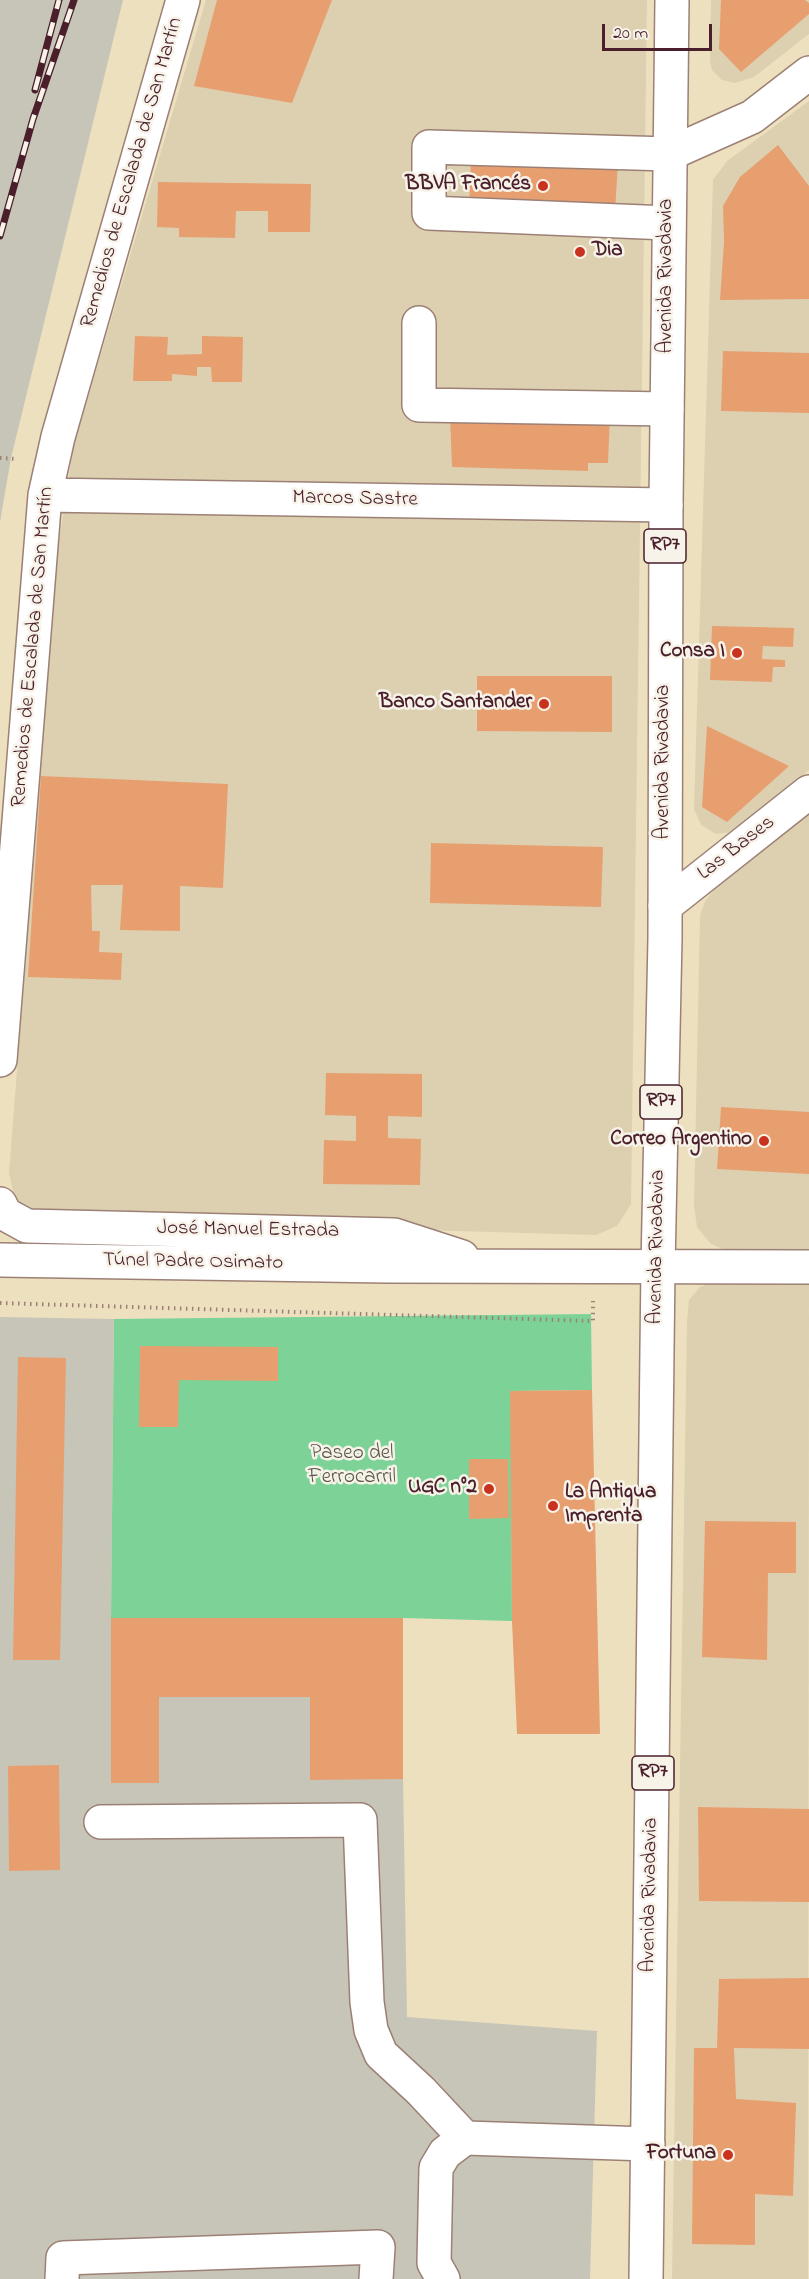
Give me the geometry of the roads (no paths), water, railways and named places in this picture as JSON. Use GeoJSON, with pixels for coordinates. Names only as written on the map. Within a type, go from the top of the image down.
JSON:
{"type":"FeatureCollection","features":[{"type":"Feature","properties":{"kind":"street","name":"Remedios de Escalada de San Martín"},"geometry":{"type":"LineString","coordinates":[[0,1060],[45,495],[58,437],[183,0]]}},
{"type":"Feature","properties":{"kind":"street","name":"Avenida Rivadavia"},"geometry":{"type":"LineString","coordinates":[[646,2279],[658,1266],[665,906],[668,223],[672,0]]}},
{"type":"Feature","properties":{"kind":"street"},"geometry":{"type":"LineString","coordinates":[[668,223],[429,213],[429,147],[669,154],[752,117],[809,73]]}},
{"type":"Feature","properties":{"kind":"street"},"geometry":{"type":"LineString","coordinates":[[419,323],[420,405],[667,409]]}},
{"type":"Feature","properties":{"kind":"street","name":"Marcos Sastre"},"geometry":{"type":"LineString","coordinates":[[45,495],[666,505]]}},
{"type":"Feature","properties":{"kind":"street","name":"Las Bases"},"geometry":{"type":"LineString","coordinates":[[665,906],[809,792]]}},
{"type":"Feature","properties":{"kind":"street","name":"José Manuel Estrada"},"geometry":{"type":"LineString","coordinates":[[3,1209],[27,1226],[394,1235],[489,1266]]}},
{"type":"Feature","properties":{"kind":"street","name":"Túnel Padre Osimato"},"geometry":{"type":"LineString","coordinates":[[0,1260],[387,1266]]}},
{"type":"Feature","properties":{"kind":"street","name":"José Manuel Estrada"},"geometry":{"type":"LineString","coordinates":[[387,1266],[809,1267]]}},
{"type":"Feature","properties":{"kind":"street"},"geometry":{"type":"LineString","coordinates":[[101,1822],[360,1820],[367,2002],[371,2030],[381,2054],[421,2091],[465,2138]]}},
{"type":"Feature","properties":{"kind":"street"},"geometry":{"type":"LineString","coordinates":[[443,2279],[434,2263],[436,2168],[445,2153],[465,2138],[648,2144]]}},
{"type":"Feature","properties":{"kind":"street"},"geometry":{"type":"LineString","coordinates":[[62,2279],[63,2258],[378,2247],[376,2279]]}},
{"type":"Feature","properties":{"kind":"railway"},"geometry":{"type":"LineString","coordinates":[[35,90],[59,0]]}},
{"type":"Feature","properties":{"kind":"railway"},"geometry":{"type":"LineString","coordinates":[[0,236],[33,119],[74,0]]}},
{"type":"Feature","properties":{"kind":"place","name":"BBVA Francés"},"geometry":{"type":"Point","coordinates":[543,186]}},
{"type":"Feature","properties":{"kind":"place","name":"Dia"},"geometry":{"type":"Point","coordinates":[580,252]}},
{"type":"Feature","properties":{"kind":"place","name":"Consa I"},"geometry":{"type":"Point","coordinates":[737,653]}},
{"type":"Feature","properties":{"kind":"place","name":"Banco Santander"},"geometry":{"type":"Point","coordinates":[544,704]}},
{"type":"Feature","properties":{"kind":"place","name":"Correo Argentino"},"geometry":{"type":"Point","coordinates":[764,1141]}},
{"type":"Feature","properties":{"kind":"place","name":"UGC n°2"},"geometry":{"type":"Point","coordinates":[489,1489]}},
{"type":"Feature","properties":{"kind":"place","name":"La Antigua Imprenta"},"geometry":{"type":"Point","coordinates":[553,1506]}},
{"type":"Feature","properties":{"kind":"place","name":"Fortuna"},"geometry":{"type":"Point","coordinates":[728,2155]}},
{"type":"Feature","properties":{"kind":"park label","name":"Paseo del Ferrocarril"},"geometry":{"type":"Point","coordinates":[352,1467]}}]}
